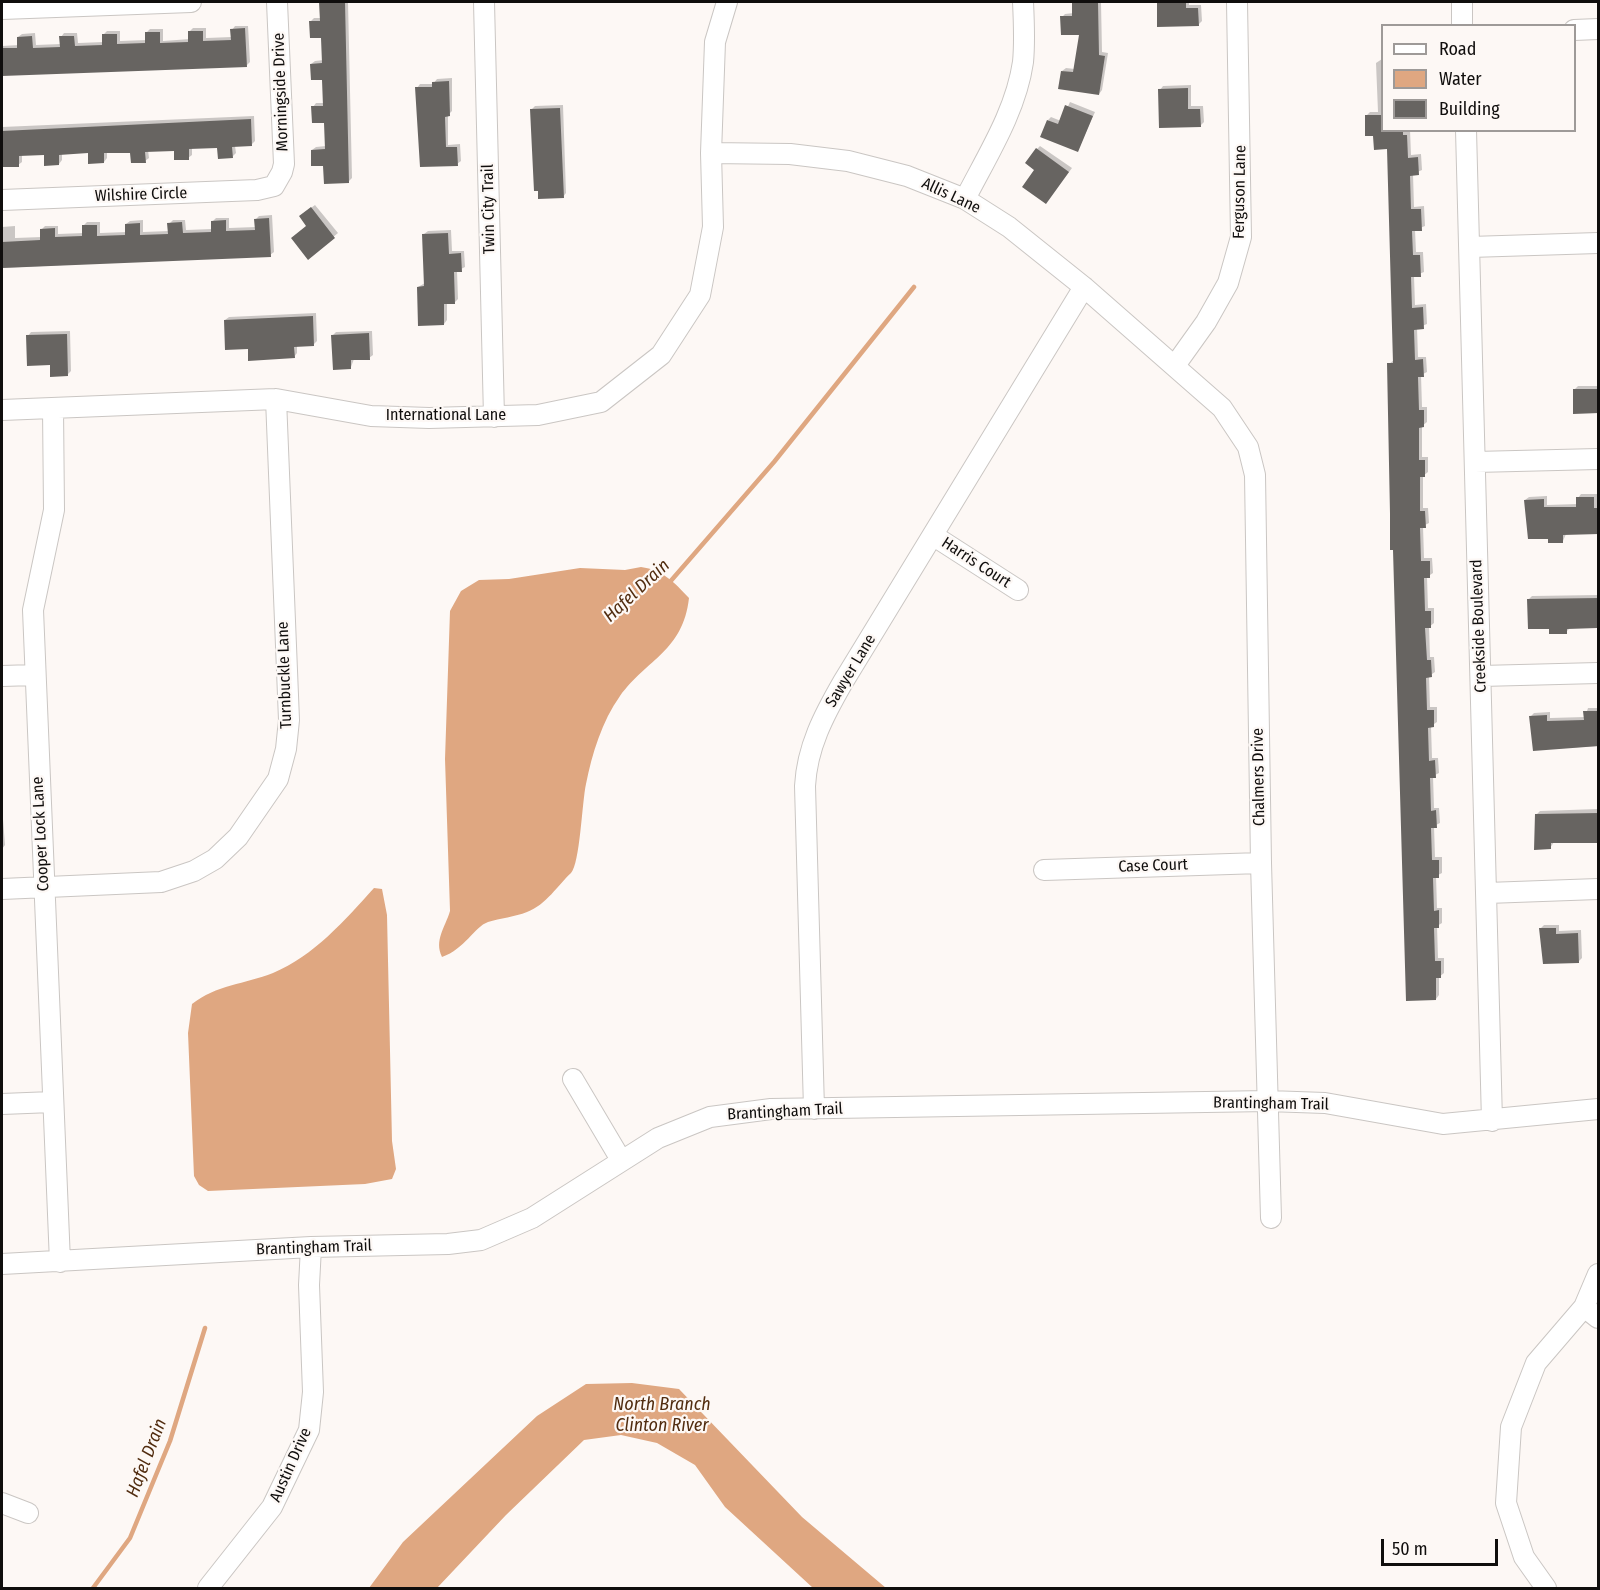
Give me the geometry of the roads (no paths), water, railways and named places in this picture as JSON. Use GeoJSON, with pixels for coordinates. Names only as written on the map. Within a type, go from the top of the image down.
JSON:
{"type":"FeatureCollection","features":[{"type":"Feature","properties":{"kind":"street"},"geometry":{"type":"LineString","coordinates":[[2,9],[191,2]]}},
{"type":"Feature","properties":{"kind":"street","name":"Morningside Drive"},"geometry":{"type":"LineString","coordinates":[[277,2],[284,164],[278,181]]}},
{"type":"Feature","properties":{"kind":"street","name":"Twin City Trail"},"geometry":{"type":"LineString","coordinates":[[484,2],[494,417]]}},
{"type":"Feature","properties":{"kind":"street","name":"International Lane"},"geometry":{"type":"LineString","coordinates":[[2,410],[276,399],[371,416],[494,417],[538,415],[601,402],[661,354],[700,295],[713,227],[711,153],[715,42],[727,2]]}},
{"type":"Feature","properties":{"kind":"street"},"geometry":{"type":"LineString","coordinates":[[965,199],[1015,96],[1025,43],[1023,2]]}},
{"type":"Feature","properties":{"kind":"street","name":"Ferguson Lane"},"geometry":{"type":"LineString","coordinates":[[1176,364],[1206,322],[1228,283],[1241,237],[1237,2]]}},
{"type":"Feature","properties":{"kind":"street"},"geometry":{"type":"LineString","coordinates":[[1461,2],[1462,24]]}},
{"type":"Feature","properties":{"kind":"street"},"geometry":{"type":"LineString","coordinates":[[1576,30],[1599,29]]}},
{"type":"Feature","properties":{"kind":"street","name":"Creekside Boulevard"},"geometry":{"type":"LineString","coordinates":[[1466,132],[1492,1121]]}},
{"type":"Feature","properties":{"kind":"street","name":"Allis Lane"},"geometry":{"type":"LineString","coordinates":[[711,153],[790,154],[848,161],[907,176],[965,199],[1009,227],[1176,364]]}},
{"type":"Feature","properties":{"kind":"street","name":"Wilshire Circle"},"geometry":{"type":"LineString","coordinates":[[2,201],[257,190],[269,189],[278,181]]}},
{"type":"Feature","properties":{"kind":"street"},"geometry":{"type":"LineString","coordinates":[[1470,247],[1599,243]]}},
{"type":"Feature","properties":{"kind":"street","name":"Sawyer Lane"},"geometry":{"type":"LineString","coordinates":[[814,1109],[806,764],[813,741],[829,707],[1084,287]]}},
{"type":"Feature","properties":{"kind":"street","name":"Chalmers Drive"},"geometry":{"type":"LineString","coordinates":[[1176,364],[1222,408],[1248,447],[1255,475],[1261,863],[1271,1218]]}},
{"type":"Feature","properties":{"kind":"street","name":"Turnbuckle Lane"},"geometry":{"type":"LineString","coordinates":[[2,889],[161,882],[194,871],[215,859],[238,837],[257,813],[278,779],[286,749],[289,720],[276,399]]}},
{"type":"Feature","properties":{"kind":"street","name":"Cooper Lock Lane"},"geometry":{"type":"LineString","coordinates":[[52,408],[54,510],[33,610],[60,1262]]}},
{"type":"Feature","properties":{"kind":"street"},"geometry":{"type":"LineString","coordinates":[[1475,462],[1599,459]]}},
{"type":"Feature","properties":{"kind":"street","name":"Harris Court"},"geometry":{"type":"LineString","coordinates":[[934,536],[1018,590]]}},
{"type":"Feature","properties":{"kind":"street"},"geometry":{"type":"LineString","coordinates":[[1481,676],[1599,673]]}},
{"type":"Feature","properties":{"kind":"street"},"geometry":{"type":"LineString","coordinates":[[2,676],[34,675]]}},
{"type":"Feature","properties":{"kind":"street","name":"Case Court"},"geometry":{"type":"LineString","coordinates":[[1044,870],[1261,863]]}},
{"type":"Feature","properties":{"kind":"street"},"geometry":{"type":"LineString","coordinates":[[1487,893],[1599,889]]}},
{"type":"Feature","properties":{"kind":"street"},"geometry":{"type":"LineString","coordinates":[[573,1079],[621,1160]]}},
{"type":"Feature","properties":{"kind":"street","name":"Brantingham Trail"},"geometry":{"type":"LineString","coordinates":[[2,1264],[311,1247],[448,1244],[482,1240],[532,1218],[658,1138],[710,1118],[760,1110],[1268,1101],[1325,1103],[1443,1124],[1599,1109]]}},
{"type":"Feature","properties":{"kind":"street"},"geometry":{"type":"LineString","coordinates":[[2,1104],[52,1102]]}},
{"type":"Feature","properties":{"kind":"street","name":"Austin Drive"},"geometry":{"type":"LineString","coordinates":[[208,1588],[272,1507],[309,1430],[313,1392],[309,1285],[311,1247]]}},
{"type":"Feature","properties":{"kind":"street"},"geometry":{"type":"LineString","coordinates":[[1546,1588],[1524,1557],[1506,1503],[1511,1427],[1536,1363],[1591,1312],[1599,1274]]}},
{"type":"Feature","properties":{"kind":"street"},"geometry":{"type":"LineString","coordinates":[[2,1503],[28,1512]]}},
{"type":"Feature","properties":{"kind":"water"},"geometry":{"type":"Polygon","coordinates":[[[641,567],[662,574],[689,598],[685,616],[672,643],[630,683],[603,727],[586,784],[577,858],[571,873],[534,909],[488,922],[478,928],[457,949],[442,957],[440,939],[450,911],[445,759],[450,611],[461,591],[479,580],[509,579],[580,568],[625,570],[641,567]]]}},
{"type":"Feature","properties":{"kind":"water"},"geometry":{"type":"Polygon","coordinates":[[[374,888],[382,889],[387,915],[392,1141],[396,1169],[392,1179],[365,1184],[208,1191],[199,1185],[194,1176],[188,1033],[192,1004],[221,989],[262,977],[288,966],[328,936],[374,888]]]}},
{"type":"Feature","properties":{"kind":"water","name":"North Branch Clinton River"},"geometry":{"type":"Polygon","coordinates":[[[632,1383],[679,1389],[802,1517],[886,1588],[813,1588],[725,1507],[695,1465],[657,1443],[621,1435],[584,1440],[506,1515],[437,1588],[369,1588],[403,1542],[537,1416],[586,1384],[632,1383]]]}},
{"type":"Feature","properties":{"kind":"waterway","name":"Hafel Drain"},"geometry":{"type":"LineString","coordinates":[[669,583],[774,462],[914,287]]}},
{"type":"Feature","properties":{"kind":"waterway","name":"Hafel Drain"},"geometry":{"type":"LineString","coordinates":[[93,1588],[130,1538],[170,1441],[205,1328]]}}]}
